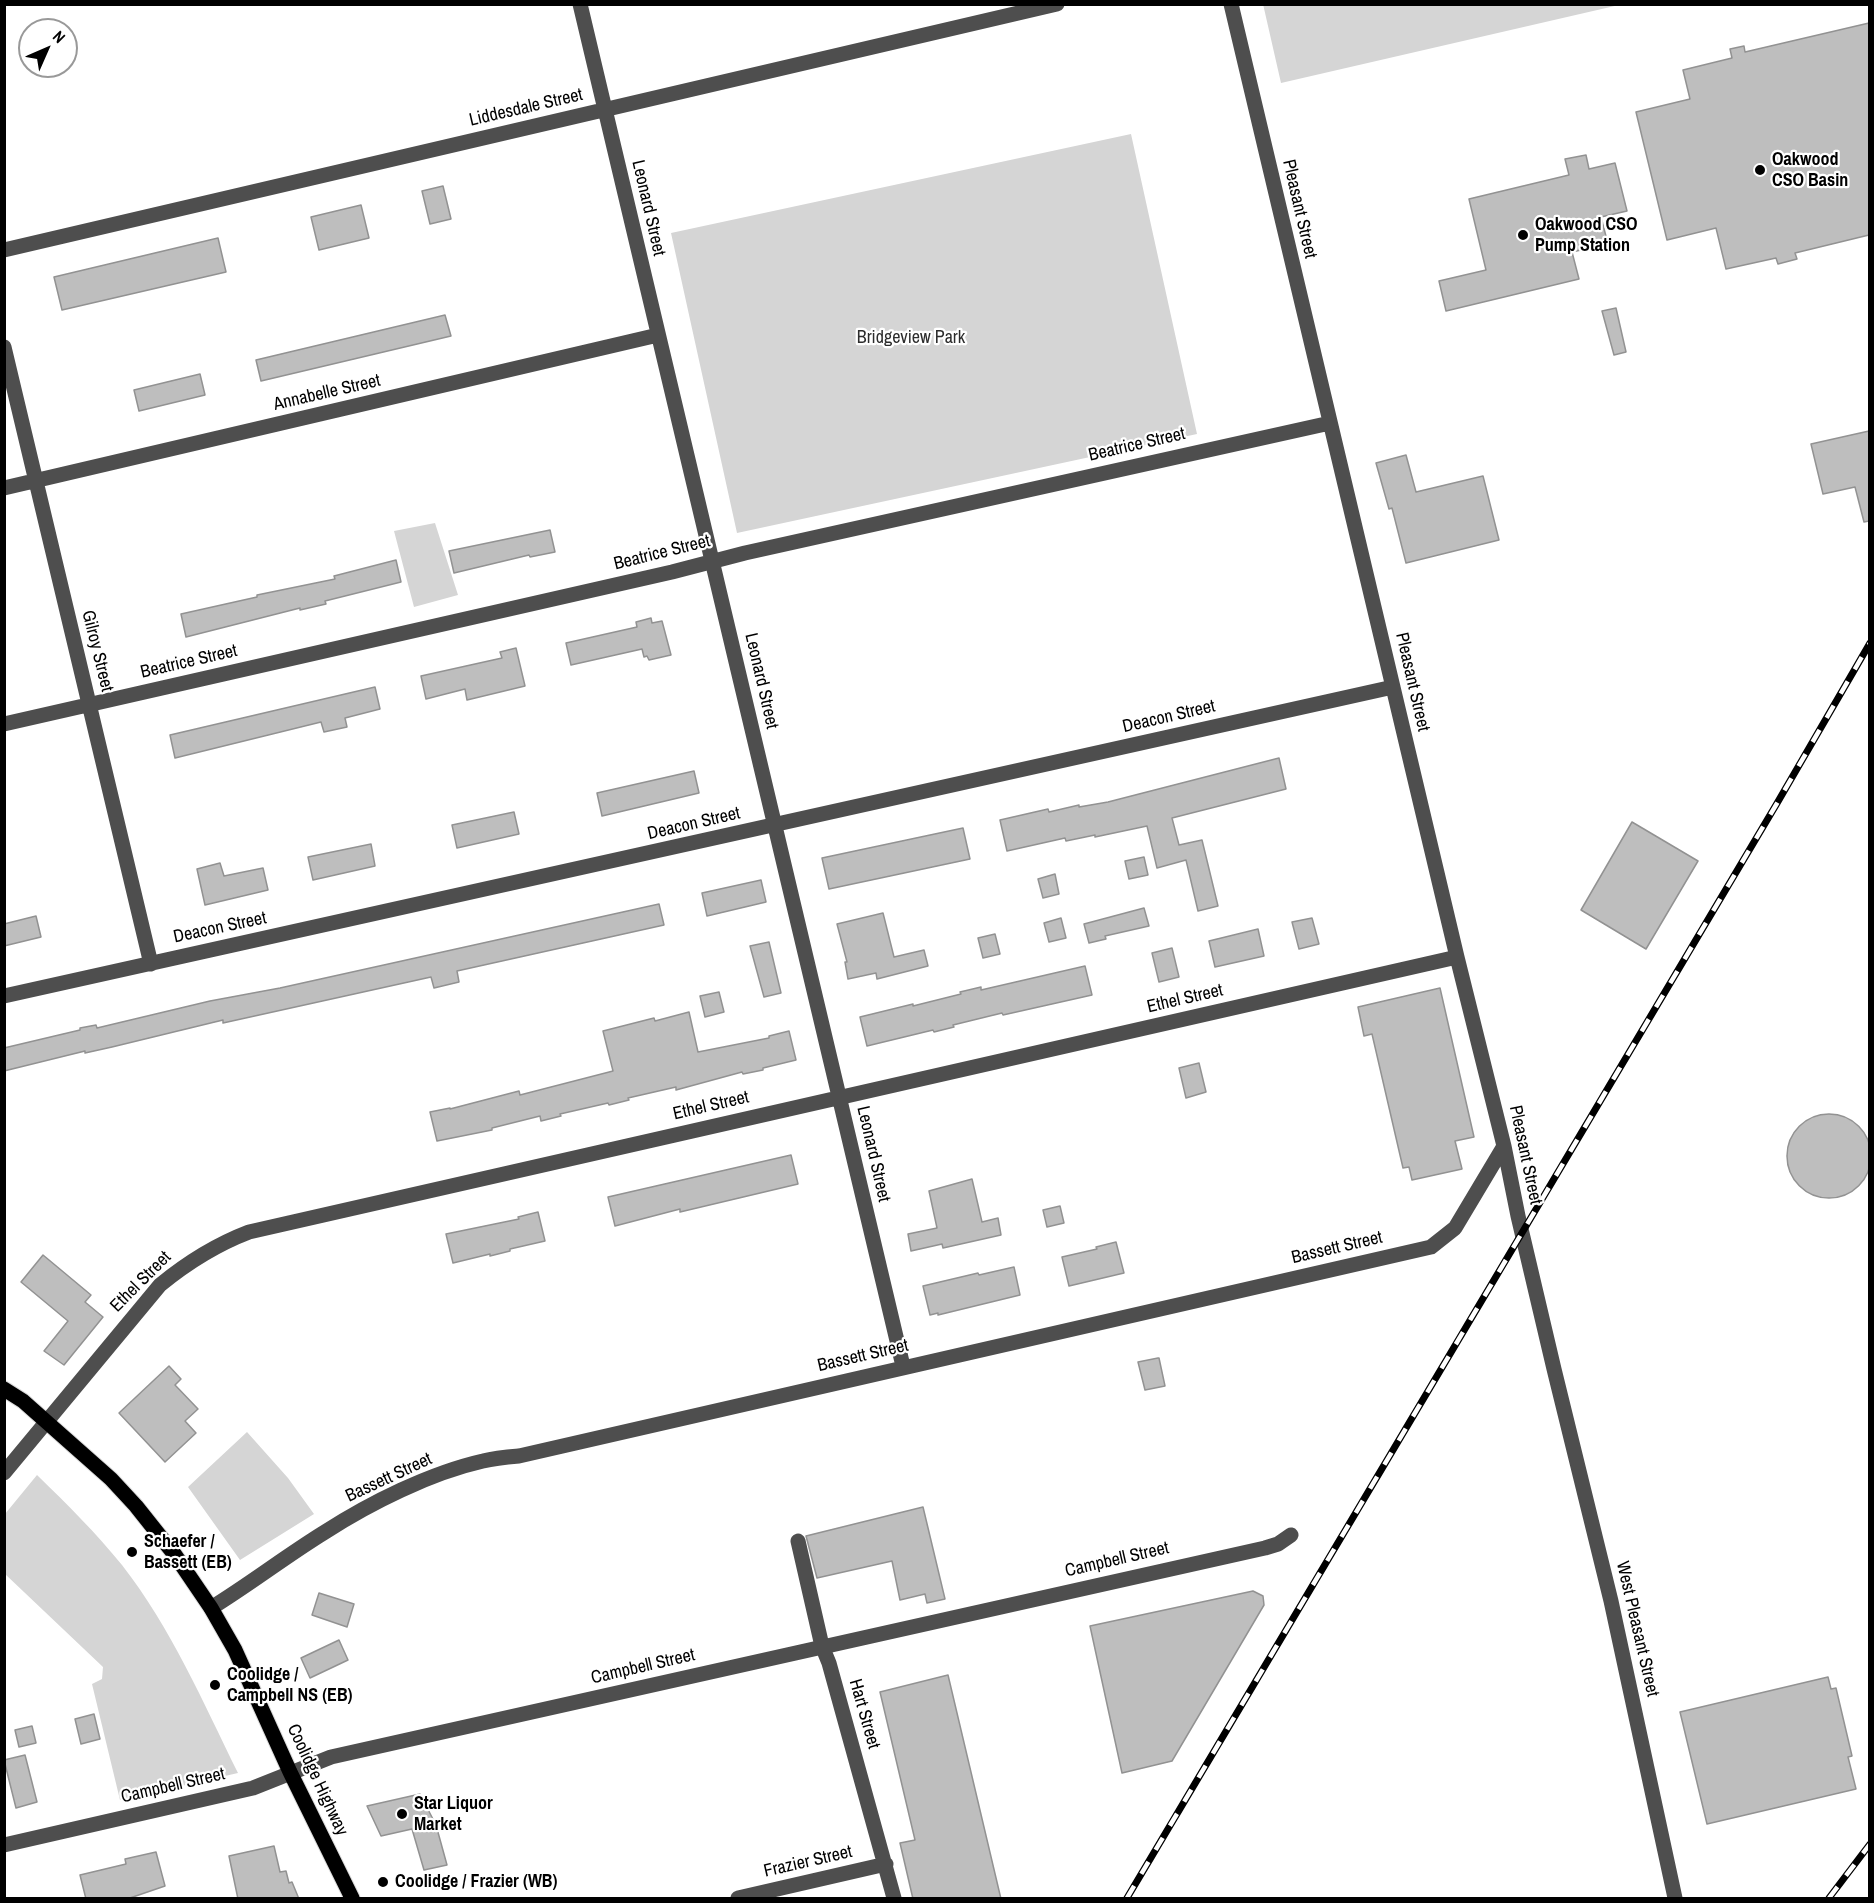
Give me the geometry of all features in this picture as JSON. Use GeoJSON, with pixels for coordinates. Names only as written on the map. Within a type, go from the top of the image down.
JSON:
{"type":"FeatureCollection","features":[{"type":"Feature","properties":{"kind":"main road","name":"Coolidge Highway"},"geometry":{"type":"LineString","coordinates":[[4,1389],[23,1401],[111,1479],[175,1555],[211,1608],[248,1677],[290,1772],[352,1899]]}},
{"type":"Feature","properties":{"kind":"street","name":"Leonard Street"},"geometry":{"type":"LineString","coordinates":[[580,4],[903,1366]]}},
{"type":"Feature","properties":{"kind":"street","name":"Liddesdale Street"},"geometry":{"type":"LineString","coordinates":[[4,250],[1056,4]]}},
{"type":"Feature","properties":{"kind":"street","name":"Pleasant Street"},"geometry":{"type":"LineString","coordinates":[[1231,4],[1504,1146],[1554,1369]]}},
{"type":"Feature","properties":{"kind":"street","name":"Annabelle Street"},"geometry":{"type":"LineString","coordinates":[[4,489],[658,335]]}},
{"type":"Feature","properties":{"kind":"street","name":"Gilroy Street"},"geometry":{"type":"LineString","coordinates":[[4,347],[151,963]]}},
{"type":"Feature","properties":{"kind":"street","name":"Beatrice Street"},"geometry":{"type":"LineString","coordinates":[[4,724],[712,561],[1330,423]]}},
{"type":"Feature","properties":{"kind":"street","name":"Deacon Street"},"geometry":{"type":"LineString","coordinates":[[4,996],[1393,687]]}},
{"type":"Feature","properties":{"kind":"street","name":"Ethel Street"},"geometry":{"type":"LineString","coordinates":[[46,1422],[160,1285],[186,1263],[212,1247],[249,1232],[1457,957]]}},
{"type":"Feature","properties":{"kind":"street","name":"Bassett Street"},"geometry":{"type":"LineString","coordinates":[[211,1608],[326,1531],[387,1498],[435,1476],[483,1461],[519,1456],[1431,1246],[1455,1228],[1504,1146]]}},
{"type":"Feature","properties":{"kind":"street","name":"West Pleasant Street"},"geometry":{"type":"LineString","coordinates":[[1554,1369],[1611,1601],[1676,1899]]}},
{"type":"Feature","properties":{"kind":"street"},"geometry":{"type":"LineString","coordinates":[[4,1473],[46,1422]]}},
{"type":"Feature","properties":{"kind":"street","name":"Campbell Street"},"geometry":{"type":"LineString","coordinates":[[4,1845],[253,1788],[332,1757],[1265,1548],[1278,1544],[1291,1535]]}},
{"type":"Feature","properties":{"kind":"street","name":"Hart Street"},"geometry":{"type":"LineString","coordinates":[[798,1541],[822,1646],[886,1864],[894,1899]]}},
{"type":"Feature","properties":{"kind":"street","name":"Frazier Street"},"geometry":{"type":"LineString","coordinates":[[738,1899],[886,1864]]}},
{"type":"Feature","properties":{"kind":"green space"},"geometry":{"type":"Polygon","coordinates":[[[1263,4],[1619,4],[1619,5],[1281,83],[1263,4]]]}},
{"type":"Feature","properties":{"kind":"green space","name":"Bridgeview Park"},"geometry":{"type":"Polygon","coordinates":[[[1131,134],[1197,434],[737,533],[671,233],[1131,134]]]}},
{"type":"Feature","properties":{"kind":"green space"},"geometry":{"type":"Polygon","coordinates":[[[435,523],[458,595],[414,607],[394,531],[435,523]]]}},
{"type":"Feature","properties":{"kind":"green space"},"geometry":{"type":"Polygon","coordinates":[[[247,1432],[288,1478],[314,1514],[240,1560],[188,1487],[247,1432]]]}},
{"type":"Feature","properties":{"kind":"green space"},"geometry":{"type":"Polygon","coordinates":[[[37,1475],[102,1542],[140,1589],[185,1666],[238,1773],[120,1800],[92,1684],[102,1679],[103,1667],[5,1574],[5,1514],[37,1475]]]}},
{"type":"Feature","properties":{"kind":"building","name":"Oakwood CSO Basin"},"geometry":{"type":"Polygon","coordinates":[[[1869,23],[1869,235],[1795,253],[1797,259],[1778,264],[1776,258],[1726,269],[1716,228],[1667,240],[1636,112],[1690,99],[1683,70],[1732,58],[1730,49],[1744,46],[1745,52],[1869,23]]]}},
{"type":"Feature","properties":{"kind":"building","name":"Oakwood CSO Pump Station"},"geometry":{"type":"Polygon","coordinates":[[[1586,155],[1589,169],[1615,163],[1627,211],[1601,217],[1608,244],[1572,252],[1579,279],[1446,311],[1439,281],[1486,270],[1469,199],[1569,175],[1565,159],[1586,155]]]}},
{"type":"Feature","properties":{"kind":"building"},"geometry":{"type":"Polygon","coordinates":[[[443,186],[451,219],[430,224],[422,191],[443,186]]]}},
{"type":"Feature","properties":{"kind":"building"},"geometry":{"type":"Polygon","coordinates":[[[361,205],[369,238],[319,250],[311,217],[361,205]]]}},
{"type":"Feature","properties":{"kind":"building"},"geometry":{"type":"Polygon","coordinates":[[[218,238],[226,272],[62,310],[54,277],[218,238]]]}},
{"type":"Feature","properties":{"kind":"building"},"geometry":{"type":"Polygon","coordinates":[[[1616,308],[1626,352],[1614,355],[1602,311],[1616,308]]]}},
{"type":"Feature","properties":{"kind":"building"},"geometry":{"type":"Polygon","coordinates":[[[445,315],[451,336],[261,381],[256,360],[445,315]]]}},
{"type":"Feature","properties":{"kind":"building"},"geometry":{"type":"Polygon","coordinates":[[[200,374],[205,395],[139,411],[134,390],[200,374]]]}},
{"type":"Feature","properties":{"kind":"building"},"geometry":{"type":"Polygon","coordinates":[[[1869,431],[1869,521],[1864,522],[1855,487],[1823,494],[1811,444],[1869,431]]]}},
{"type":"Feature","properties":{"kind":"building"},"geometry":{"type":"Polygon","coordinates":[[[1406,455],[1416,492],[1483,476],[1499,540],[1406,563],[1392,508],[1389,509],[1376,463],[1406,455]]]}},
{"type":"Feature","properties":{"kind":"building"},"geometry":{"type":"Polygon","coordinates":[[[550,530],[555,552],[530,557],[529,555],[454,573],[449,551],[550,530]]]}},
{"type":"Feature","properties":{"kind":"building"},"geometry":{"type":"Polygon","coordinates":[[[396,560],[401,582],[325,601],[326,604],[300,610],[300,608],[186,637],[181,614],[335,579],[334,576],[396,560]]]}},
{"type":"Feature","properties":{"kind":"building"},"geometry":{"type":"Polygon","coordinates":[[[651,618],[652,623],[662,621],[671,655],[649,660],[647,656],[644,657],[642,649],[571,665],[566,643],[637,627],[636,622],[651,618]]]}},
{"type":"Feature","properties":{"kind":"building"},"geometry":{"type":"Polygon","coordinates":[[[516,648],[525,686],[467,700],[465,689],[426,699],[421,676],[502,658],[500,652],[516,648]]]}},
{"type":"Feature","properties":{"kind":"building"},"geometry":{"type":"Polygon","coordinates":[[[375,687],[380,709],[345,718],[347,727],[324,732],[321,722],[175,758],[170,735],[375,687]]]}},
{"type":"Feature","properties":{"kind":"building"},"geometry":{"type":"Polygon","coordinates":[[[1279,758],[1286,789],[1172,818],[1179,845],[1202,840],[1218,906],[1198,911],[1186,860],[1157,868],[1147,826],[1095,837],[1095,835],[1066,841],[1065,838],[1007,851],[1000,820],[1048,809],[1049,812],[1079,805],[1079,807],[1108,802],[1279,758]]]}},
{"type":"Feature","properties":{"kind":"building"},"geometry":{"type":"Polygon","coordinates":[[[694,771],[699,793],[602,816],[597,793],[694,771]]]}},
{"type":"Feature","properties":{"kind":"building"},"geometry":{"type":"Polygon","coordinates":[[[514,812],[519,834],[457,848],[452,825],[514,812]]]}},
{"type":"Feature","properties":{"kind":"building"},"geometry":{"type":"Polygon","coordinates":[[[1632,822],[1698,861],[1646,949],[1581,910],[1632,822]]]}},
{"type":"Feature","properties":{"kind":"building"},"geometry":{"type":"Polygon","coordinates":[[[963,828],[970,859],[829,889],[822,858],[963,828]]]}},
{"type":"Feature","properties":{"kind":"building"},"geometry":{"type":"Polygon","coordinates":[[[371,844],[375,866],[313,880],[308,857],[371,844]]]}},
{"type":"Feature","properties":{"kind":"building"},"geometry":{"type":"Polygon","coordinates":[[[1144,857],[1148,875],[1129,879],[1125,861],[1144,857]]]}},
{"type":"Feature","properties":{"kind":"building"},"geometry":{"type":"Polygon","coordinates":[[[220,863],[224,876],[263,868],[268,890],[205,905],[197,869],[220,863]]]}},
{"type":"Feature","properties":{"kind":"building"},"geometry":{"type":"Polygon","coordinates":[[[1055,874],[1059,894],[1043,898],[1038,879],[1055,874]]]}},
{"type":"Feature","properties":{"kind":"building"},"geometry":{"type":"Polygon","coordinates":[[[761,880],[766,902],[707,916],[702,893],[761,880]]]}},
{"type":"Feature","properties":{"kind":"building"},"geometry":{"type":"Polygon","coordinates":[[[659,904],[664,925],[457,971],[459,982],[434,988],[431,977],[223,1023],[223,1020],[4,1071],[4,1048],[80,1030],[80,1028],[96,1025],[97,1028],[210,1001],[280,988],[659,904]]]}},
{"type":"Feature","properties":{"kind":"building"},"geometry":{"type":"Polygon","coordinates":[[[1144,908],[1149,926],[1105,936],[1106,939],[1089,943],[1084,924],[1144,908]]]}},
{"type":"Feature","properties":{"kind":"building"},"geometry":{"type":"Polygon","coordinates":[[[883,913],[894,957],[924,950],[928,966],[877,979],[876,973],[848,979],[845,962],[847,962],[837,924],[883,913]]]}},
{"type":"Feature","properties":{"kind":"building"},"geometry":{"type":"Polygon","coordinates":[[[36,916],[41,937],[4,946],[4,924],[36,916]]]}},
{"type":"Feature","properties":{"kind":"building"},"geometry":{"type":"Polygon","coordinates":[[[1061,918],[1066,938],[1049,942],[1044,923],[1061,918]]]}},
{"type":"Feature","properties":{"kind":"building"},"geometry":{"type":"Polygon","coordinates":[[[1312,918],[1319,944],[1299,949],[1292,922],[1312,918]]]}},
{"type":"Feature","properties":{"kind":"building"},"geometry":{"type":"Polygon","coordinates":[[[1258,929],[1264,956],[1215,967],[1209,941],[1258,929]]]}},
{"type":"Feature","properties":{"kind":"building"},"geometry":{"type":"Polygon","coordinates":[[[995,934],[1000,954],[983,958],[978,938],[995,934]]]}},
{"type":"Feature","properties":{"kind":"building"},"geometry":{"type":"Polygon","coordinates":[[[769,942],[781,993],[764,997],[750,946],[769,942]]]}},
{"type":"Feature","properties":{"kind":"building"},"geometry":{"type":"Polygon","coordinates":[[[1172,948],[1179,977],[1159,982],[1152,953],[1172,948]]]}},
{"type":"Feature","properties":{"kind":"building"},"geometry":{"type":"Polygon","coordinates":[[[1085,966],[1092,995],[1003,1015],[1002,1013],[934,1032],[933,1030],[867,1046],[860,1017],[913,1004],[913,1006],[981,987],[981,990],[1085,966]]]}},
{"type":"Feature","properties":{"kind":"building"},"geometry":{"type":"Polygon","coordinates":[[[1440,988],[1474,1137],[1455,1141],[1462,1169],[1412,1180],[1409,1167],[1403,1168],[1372,1034],[1364,1036],[1358,1007],[1440,988]]]}},
{"type":"Feature","properties":{"kind":"building"},"geometry":{"type":"Polygon","coordinates":[[[719,992],[724,1012],[705,1017],[700,996],[719,992]]]}},
{"type":"Feature","properties":{"kind":"building"},"geometry":{"type":"Polygon","coordinates":[[[689,1012],[698,1052],[769,1038],[769,1036],[789,1031],[796,1060],[676,1090],[676,1087],[628,1098],[629,1100],[609,1105],[608,1103],[560,1114],[561,1116],[541,1121],[540,1116],[492,1128],[492,1130],[437,1141],[430,1112],[519,1091],[520,1095],[613,1071],[603,1031],[689,1012]]]}},
{"type":"Feature","properties":{"kind":"building"},"geometry":{"type":"Polygon","coordinates":[[[1199,1063],[1206,1092],[1186,1098],[1179,1068],[1199,1063]]]}},
{"type":"Feature","properties":{"kind":"building"},"geometry":{"type":"Polygon","coordinates":[[[1829,1114],[1845,1117],[1859,1126],[1868,1140],[1871,1156],[1868,1172],[1859,1186],[1845,1195],[1829,1198],[1813,1195],[1799,1186],[1790,1172],[1787,1156],[1790,1140],[1799,1126],[1813,1117],[1829,1114]]]}},
{"type":"Feature","properties":{"kind":"building"},"geometry":{"type":"Polygon","coordinates":[[[791,1155],[798,1184],[680,1212],[680,1209],[615,1226],[608,1197],[791,1155]]]}},
{"type":"Feature","properties":{"kind":"building"},"geometry":{"type":"Polygon","coordinates":[[[972,1179],[982,1222],[998,1218],[1001,1235],[943,1248],[942,1244],[911,1251],[908,1234],[937,1228],[929,1191],[972,1179]]]}},
{"type":"Feature","properties":{"kind":"building"},"geometry":{"type":"Polygon","coordinates":[[[1060,1206],[1064,1223],[1047,1227],[1043,1210],[1060,1206]]]}},
{"type":"Feature","properties":{"kind":"building"},"geometry":{"type":"Polygon","coordinates":[[[538,1212],[545,1241],[453,1263],[446,1234],[519,1219],[518,1217],[538,1212]]]}},
{"type":"Feature","properties":{"kind":"building"},"geometry":{"type":"Polygon","coordinates":[[[1116,1242],[1124,1273],[1069,1286],[1062,1257],[1116,1242]]]}},
{"type":"Feature","properties":{"kind":"building"},"geometry":{"type":"Polygon","coordinates":[[[43,1255],[91,1295],[85,1302],[103,1317],[64,1365],[44,1351],[68,1321],[21,1282],[43,1255]]]}},
{"type":"Feature","properties":{"kind":"building"},"geometry":{"type":"Polygon","coordinates":[[[1014,1267],[1020,1295],[930,1315],[923,1286],[1014,1267]]]}},
{"type":"Feature","properties":{"kind":"building"},"geometry":{"type":"Polygon","coordinates":[[[1159,1358],[1165,1386],[1145,1390],[1138,1362],[1159,1358]]]}},
{"type":"Feature","properties":{"kind":"building"},"geometry":{"type":"Polygon","coordinates":[[[169,1366],[181,1379],[175,1385],[198,1409],[185,1421],[196,1433],[165,1462],[119,1413],[169,1366]]]}},
{"type":"Feature","properties":{"kind":"building"},"geometry":{"type":"Polygon","coordinates":[[[923,1507],[945,1599],[927,1603],[925,1594],[900,1600],[892,1561],[817,1578],[806,1536],[923,1507]]]}},
{"type":"Feature","properties":{"kind":"building"},"geometry":{"type":"Polygon","coordinates":[[[1253,1591],[1263,1596],[1264,1605],[1172,1761],[1122,1773],[1090,1626],[1253,1591]]]}},
{"type":"Feature","properties":{"kind":"building"},"geometry":{"type":"Polygon","coordinates":[[[319,1593],[354,1604],[347,1627],[312,1615],[319,1593]]]}},
{"type":"Feature","properties":{"kind":"building"},"geometry":{"type":"Polygon","coordinates":[[[339,1640],[348,1660],[310,1678],[301,1658],[339,1640]]]}},
{"type":"Feature","properties":{"kind":"building"},"geometry":{"type":"Polygon","coordinates":[[[948,1675],[1001,1899],[913,1899],[900,1843],[915,1840],[880,1692],[948,1675]]]}},
{"type":"Feature","properties":{"kind":"building"},"geometry":{"type":"Polygon","coordinates":[[[1828,1677],[1831,1689],[1836,1688],[1852,1756],[1848,1757],[1856,1789],[1707,1824],[1680,1712],[1828,1677]]]}},
{"type":"Feature","properties":{"kind":"building"},"geometry":{"type":"Polygon","coordinates":[[[94,1714],[100,1739],[81,1744],[75,1719],[94,1714]]]}},
{"type":"Feature","properties":{"kind":"building"},"geometry":{"type":"Polygon","coordinates":[[[32,1726],[36,1743],[19,1747],[15,1730],[32,1726]]]}},
{"type":"Feature","properties":{"kind":"building"},"geometry":{"type":"Polygon","coordinates":[[[25,1755],[37,1802],[16,1808],[4,1760],[25,1755]]]}},
{"type":"Feature","properties":{"kind":"building"},"geometry":{"type":"Polygon","coordinates":[[[420,1794],[436,1825],[447,1865],[424,1870],[412,1829],[381,1836],[367,1806],[420,1794]]]}},
{"type":"Feature","properties":{"kind":"building"},"geometry":{"type":"Polygon","coordinates":[[[274,1846],[280,1872],[286,1871],[289,1883],[292,1882],[299,1899],[238,1899],[229,1856],[274,1846]]]}},
{"type":"Feature","properties":{"kind":"building"},"geometry":{"type":"Polygon","coordinates":[[[156,1852],[165,1886],[127,1899],[86,1899],[80,1875],[126,1864],[125,1859],[156,1852]]]}},
{"type":"Feature","properties":{"kind":"railway"},"geometry":{"type":"LineString","coordinates":[[1127,1898],[1870,643]]}},
{"type":"Feature","properties":{"kind":"railway"},"geometry":{"type":"LineString","coordinates":[[1829,1898],[1870,1844]]}},
{"type":"Feature","properties":{"kind":"place","name":"Oakwood CSO Basin"},"geometry":{"type":"Point","coordinates":[1760,170]}},
{"type":"Feature","properties":{"kind":"place","name":"Oakwood CSO Pump Station"},"geometry":{"type":"Point","coordinates":[1523,235]}},
{"type":"Feature","properties":{"kind":"place","name":"Schaefer / Bassett (EB)"},"geometry":{"type":"Point","coordinates":[132,1552]}},
{"type":"Feature","properties":{"kind":"place","name":"Coolidge / Campbell NS (EB)"},"geometry":{"type":"Point","coordinates":[215,1685]}},
{"type":"Feature","properties":{"kind":"place","name":"Star Liquor Market"},"geometry":{"type":"Point","coordinates":[402,1814]}},
{"type":"Feature","properties":{"kind":"place","name":"Coolidge / Frazier (WB)"},"geometry":{"type":"Point","coordinates":[383,1882]}}]}
